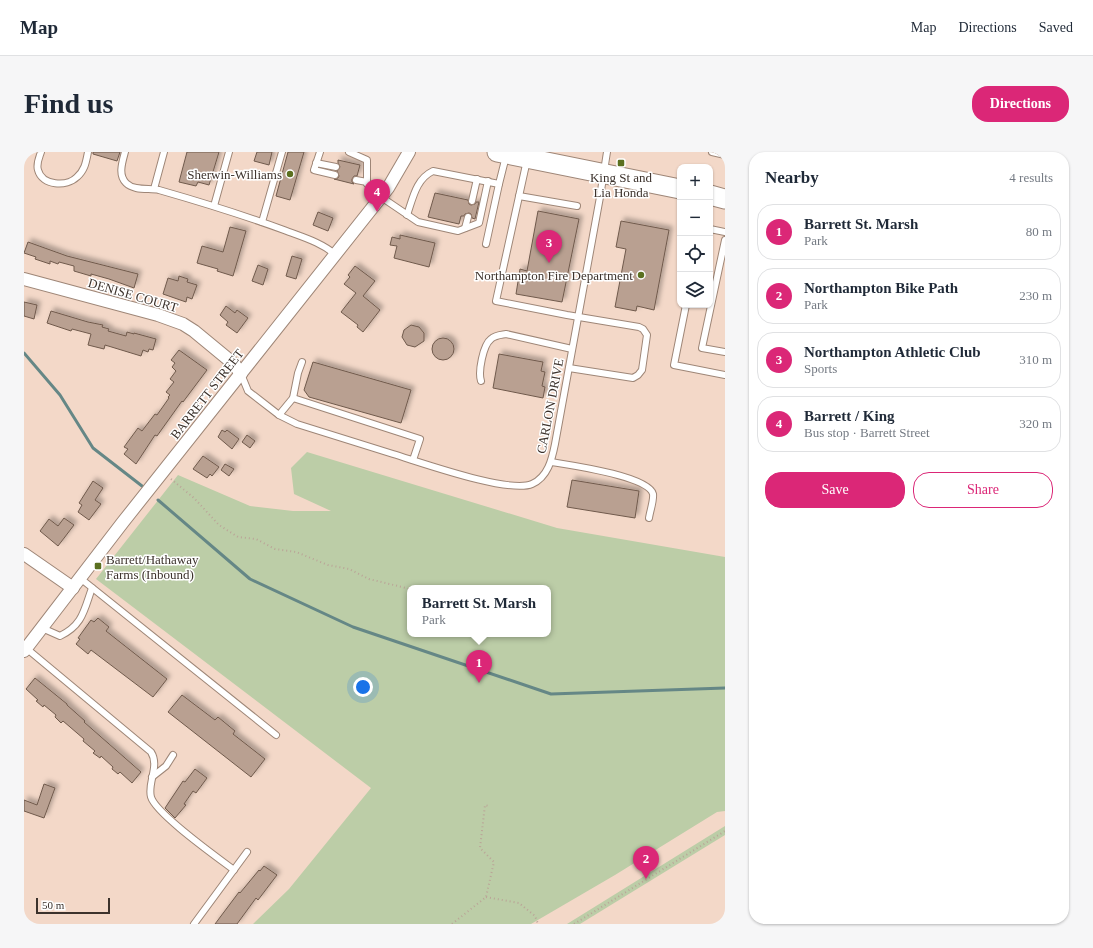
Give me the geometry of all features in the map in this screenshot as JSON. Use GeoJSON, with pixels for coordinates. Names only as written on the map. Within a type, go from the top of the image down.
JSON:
{"type":"FeatureCollection","features":[{"type":"Feature","properties":{"kind":"main road"},"geometry":{"type":"LineString","coordinates":[[502,153],[537,157],[604,174],[677,188]]}},
{"type":"Feature","properties":{"kind":"main road"},"geometry":{"type":"LineString","coordinates":[[713,197],[725,199]]}},
{"type":"Feature","properties":{"kind":"street","name":"BARRETT STREET"},"geometry":{"type":"LineString","coordinates":[[25,649],[381,197],[409,152]]}},
{"type":"Feature","properties":{"kind":"street","name":"DENISE COURT"},"geometry":{"type":"LineString","coordinates":[[24,278],[158,315],[178,322],[194,331],[234,364],[241,374]]}},
{"type":"Feature","properties":{"kind":"street"},"geometry":{"type":"LineString","coordinates":[[24,554],[73,588]]}},
{"type":"Feature","properties":{"kind":"lane"},"geometry":{"type":"LineString","coordinates":[[40,152],[37,165],[38,172],[48,181],[59,184],[77,178],[86,165],[88,152]]}},
{"type":"Feature","properties":{"kind":"lane"},"geometry":{"type":"LineString","coordinates":[[125,152],[121,169],[121,177],[128,185],[136,188],[154,189],[214,206],[262,222],[321,244],[336,255]]}},
{"type":"Feature","properties":{"kind":"lane"},"geometry":{"type":"LineString","coordinates":[[154,189],[164,152]]}},
{"type":"Feature","properties":{"kind":"lane"},"geometry":{"type":"LineString","coordinates":[[214,206],[229,152]]}},
{"type":"Feature","properties":{"kind":"lane"},"geometry":{"type":"LineString","coordinates":[[262,222],[282,152]]}},
{"type":"Feature","properties":{"kind":"lane"},"geometry":{"type":"LineString","coordinates":[[320,152],[314,170],[335,175]]}},
{"type":"Feature","properties":{"kind":"lane"},"geometry":{"type":"LineString","coordinates":[[349,152],[367,160],[366,182],[381,197],[418,222],[458,231],[479,223],[488,181]]}},
{"type":"Feature","properties":{"kind":"lane","name":"CARLON DRIVE"},"geometry":{"type":"LineString","coordinates":[[241,374],[248,391],[279,415],[297,424],[468,477],[516,486],[530,485],[542,478],[551,462],[607,152]]}},
{"type":"Feature","properties":{"kind":"lane"},"geometry":{"type":"LineString","coordinates":[[712,152],[725,155]]}},
{"type":"Feature","properties":{"kind":"lane"},"geometry":{"type":"LineString","coordinates":[[486,244],[499,184],[502,153]]}},
{"type":"Feature","properties":{"kind":"lane"},"geometry":{"type":"LineString","coordinates":[[537,157],[519,196],[496,301],[639,327],[643,329],[647,335],[642,370],[633,378],[569,368]]}},
{"type":"Feature","properties":{"kind":"lane"},"geometry":{"type":"LineString","coordinates":[[316,163],[336,167]]}},
{"type":"Feature","properties":{"kind":"lane"},"geometry":{"type":"LineString","coordinates":[[407,215],[417,186],[425,175],[433,171],[499,184]]}},
{"type":"Feature","properties":{"kind":"lane"},"geometry":{"type":"LineString","coordinates":[[358,172],[366,174]]}},
{"type":"Feature","properties":{"kind":"lane"},"geometry":{"type":"LineString","coordinates":[[472,201],[477,179]]}},
{"type":"Feature","properties":{"kind":"lane"},"geometry":{"type":"LineString","coordinates":[[356,180],[366,182]]}},
{"type":"Feature","properties":{"kind":"lane"},"geometry":{"type":"LineString","coordinates":[[519,196],[577,206]]}},
{"type":"Feature","properties":{"kind":"lane"},"geometry":{"type":"LineString","coordinates":[[465,228],[468,217]]}},
{"type":"Feature","properties":{"kind":"lane"},"geometry":{"type":"LineString","coordinates":[[713,230],[725,232]]}},
{"type":"Feature","properties":{"kind":"lane"},"geometry":{"type":"LineString","coordinates":[[725,240],[702,348],[725,352]]}},
{"type":"Feature","properties":{"kind":"lane"},"geometry":{"type":"LineString","coordinates":[[685,308],[674,365],[725,375]]}},
{"type":"Feature","properties":{"kind":"lane"},"geometry":{"type":"LineString","coordinates":[[481,381],[480,372],[485,349],[489,340],[495,336],[506,334],[572,349]]}},
{"type":"Feature","properties":{"kind":"lane"},"geometry":{"type":"LineString","coordinates":[[279,415],[293,398],[298,373],[302,362]]}},
{"type":"Feature","properties":{"kind":"lane"},"geometry":{"type":"LineString","coordinates":[[293,398],[420,439],[413,460]]}},
{"type":"Feature","properties":{"kind":"lane"},"geometry":{"type":"LineString","coordinates":[[551,462],[606,472],[636,481],[650,489],[653,494],[649,518]]}},
{"type":"Feature","properties":{"kind":"lane"},"geometry":{"type":"LineString","coordinates":[[80,578],[276,735]]}},
{"type":"Feature","properties":{"kind":"lane"},"geometry":{"type":"LineString","coordinates":[[42,628],[60,636],[71,631],[80,621],[92,588]]}},
{"type":"Feature","properties":{"kind":"lane"},"geometry":{"type":"LineString","coordinates":[[25,649],[151,752],[154,759],[151,796],[157,808],[171,821],[234,870]]}},
{"type":"Feature","properties":{"kind":"lane"},"geometry":{"type":"LineString","coordinates":[[152,777],[166,766],[173,755]]}},
{"type":"Feature","properties":{"kind":"lane"},"geometry":{"type":"LineString","coordinates":[[194,924],[247,852]]}},
{"type":"Feature","properties":{"kind":"path"},"geometry":{"type":"LineString","coordinates":[[170,479],[194,498],[219,525],[238,537],[256,539],[275,549],[296,552],[328,565],[349,569],[369,578],[407,588]]}},
{"type":"Feature","properties":{"kind":"path"},"geometry":{"type":"LineString","coordinates":[[452,924],[486,897],[494,862],[480,848],[485,805],[488,806]]}},
{"type":"Feature","properties":{"kind":"path"},"geometry":{"type":"LineString","coordinates":[[574,924],[725,831]]}},
{"type":"Feature","properties":{"kind":"path"},"geometry":{"type":"LineString","coordinates":[[486,897],[519,903],[535,916],[538,924]]}},
{"type":"Feature","properties":{"kind":"green space"},"geometry":{"type":"Polygon","coordinates":[[[307,452],[557,528],[725,557],[725,811],[717,812],[615,875],[531,924],[253,924],[289,889],[371,788],[96,579],[178,475],[250,506],[293,511],[331,511],[294,494],[291,468],[307,452]]]}},
{"type":"Feature","properties":{"kind":"green space"},"geometry":{"type":"Polygon","coordinates":[[[725,826],[725,835],[580,924],[567,924],[725,826]]]}},
{"type":"Feature","properties":{"kind":"building"},"geometry":{"type":"Polygon","coordinates":[[[93,152],[120,152],[117,161],[93,154],[93,152]]]}},
{"type":"Feature","properties":{"kind":"building"},"geometry":{"type":"Polygon","coordinates":[[[187,152],[219,152],[209,185],[198,182],[196,186],[179,182],[187,152]]]}},
{"type":"Feature","properties":{"kind":"building"},"geometry":{"type":"Polygon","coordinates":[[[257,152],[272,152],[269,165],[254,161],[257,152]]]}},
{"type":"Feature","properties":{"kind":"building","name":"Sherwin-Williams"},"geometry":{"type":"Polygon","coordinates":[[[288,152],[304,152],[290,200],[276,196],[288,152]]]}},
{"type":"Feature","properties":{"kind":"building"},"geometry":{"type":"Polygon","coordinates":[[[338,160],[360,165],[357,176],[354,176],[352,179],[354,184],[334,179],[338,178],[339,176],[337,171],[340,167],[338,160]]]}},
{"type":"Feature","properties":{"kind":"building"},"geometry":{"type":"Polygon","coordinates":[[[435,193],[468,200],[469,204],[471,205],[479,202],[475,219],[472,218],[471,214],[469,213],[461,216],[459,224],[428,217],[435,193]]]}},
{"type":"Feature","properties":{"kind":"building"},"geometry":{"type":"Polygon","coordinates":[[[538,211],[579,219],[562,302],[516,294],[520,269],[527,271],[538,211]]]}},
{"type":"Feature","properties":{"kind":"building"},"geometry":{"type":"Polygon","coordinates":[[[318,212],[333,218],[328,231],[313,225],[318,212]]]}},
{"type":"Feature","properties":{"kind":"building","name":"Northampton Fire Department"},"geometry":{"type":"Polygon","coordinates":[[[621,221],[669,230],[654,310],[637,306],[636,311],[615,307],[626,249],[616,247],[621,221]]]}},
{"type":"Feature","properties":{"kind":"building"},"geometry":{"type":"Polygon","coordinates":[[[230,227],[246,231],[233,276],[217,271],[218,269],[197,263],[202,246],[223,252],[230,227]]]}},
{"type":"Feature","properties":{"kind":"building"},"geometry":{"type":"Polygon","coordinates":[[[400,235],[435,243],[429,267],[394,258],[397,246],[390,245],[392,237],[400,239],[400,235]]]}},
{"type":"Feature","properties":{"kind":"building"},"geometry":{"type":"Polygon","coordinates":[[[28,242],[67,256],[138,274],[134,288],[109,279],[74,271],[74,266],[59,262],[58,264],[50,261],[50,264],[35,259],[36,257],[24,253],[28,242]]]}},
{"type":"Feature","properties":{"kind":"building"},"geometry":{"type":"Polygon","coordinates":[[[292,256],[302,259],[296,279],[286,276],[292,256]]]}},
{"type":"Feature","properties":{"kind":"building"},"geometry":{"type":"Polygon","coordinates":[[[258,265],[268,269],[263,285],[252,281],[258,265]]]}},
{"type":"Feature","properties":{"kind":"building"},"geometry":{"type":"Polygon","coordinates":[[[355,266],[375,281],[363,296],[380,310],[363,332],[357,327],[358,325],[341,312],[356,293],[344,284],[350,277],[348,275],[355,266]]]}},
{"type":"Feature","properties":{"kind":"building"},"geometry":{"type":"Polygon","coordinates":[[[179,276],[188,279],[187,282],[197,285],[192,299],[187,297],[186,302],[163,294],[168,278],[178,281],[179,276]]]}},
{"type":"Feature","properties":{"kind":"building"},"geometry":{"type":"Polygon","coordinates":[[[24,302],[37,305],[34,319],[24,316],[24,302]]]}},
{"type":"Feature","properties":{"kind":"building"},"geometry":{"type":"Polygon","coordinates":[[[226,306],[235,313],[237,310],[248,318],[237,333],[226,325],[228,322],[220,315],[226,306]]]}},
{"type":"Feature","properties":{"kind":"building"},"geometry":{"type":"Polygon","coordinates":[[[51,311],[103,325],[102,327],[109,329],[108,331],[126,336],[127,332],[156,339],[153,350],[149,349],[148,352],[143,350],[141,356],[105,345],[104,349],[88,345],[91,334],[72,329],[71,331],[47,323],[51,311]]]}},
{"type":"Feature","properties":{"kind":"building"},"geometry":{"type":"Polygon","coordinates":[[[411,325],[419,327],[424,333],[424,341],[415,347],[407,345],[402,337],[404,330],[411,325]]]}},
{"type":"Feature","properties":{"kind":"building"},"geometry":{"type":"Polygon","coordinates":[[[443,338],[451,341],[454,349],[451,357],[443,360],[435,357],[432,349],[435,341],[443,338]]]}},
{"type":"Feature","properties":{"kind":"building"},"geometry":{"type":"Polygon","coordinates":[[[179,350],[207,370],[183,402],[182,401],[157,436],[155,435],[136,464],[124,454],[128,449],[124,447],[138,428],[142,431],[155,414],[157,415],[169,398],[168,397],[170,395],[166,392],[174,382],[170,379],[176,371],[172,367],[175,363],[171,360],[179,350]]]}},
{"type":"Feature","properties":{"kind":"building"},"geometry":{"type":"Polygon","coordinates":[[[499,354],[543,362],[541,371],[545,372],[542,386],[545,387],[543,398],[493,388],[499,354]]]}},
{"type":"Feature","properties":{"kind":"building"},"geometry":{"type":"Polygon","coordinates":[[[313,362],[411,390],[401,423],[309,397],[304,390],[313,362]]]}},
{"type":"Feature","properties":{"kind":"building"},"geometry":{"type":"Polygon","coordinates":[[[222,430],[225,432],[227,430],[239,439],[232,449],[218,437],[222,430]]]}},
{"type":"Feature","properties":{"kind":"building"},"geometry":{"type":"Polygon","coordinates":[[[247,435],[255,441],[250,448],[242,442],[247,435]]]}},
{"type":"Feature","properties":{"kind":"building"},"geometry":{"type":"Polygon","coordinates":[[[203,456],[219,467],[212,476],[210,474],[207,478],[193,469],[203,456]]]}},
{"type":"Feature","properties":{"kind":"building"},"geometry":{"type":"Polygon","coordinates":[[[225,464],[234,469],[229,476],[221,470],[225,464]]]}},
{"type":"Feature","properties":{"kind":"building"},"geometry":{"type":"Polygon","coordinates":[[[572,480],[639,491],[635,518],[567,507],[572,480]]]}},
{"type":"Feature","properties":{"kind":"building"},"geometry":{"type":"Polygon","coordinates":[[[93,481],[103,488],[95,500],[101,504],[89,520],[78,512],[82,505],[79,503],[93,481]]]}},
{"type":"Feature","properties":{"kind":"building"},"geometry":{"type":"Polygon","coordinates":[[[64,518],[74,525],[58,546],[40,531],[49,519],[58,526],[64,518]]]}},
{"type":"Feature","properties":{"kind":"building"},"geometry":{"type":"Polygon","coordinates":[[[98,618],[109,627],[106,631],[167,679],[153,697],[91,650],[88,654],[76,644],[80,639],[78,638],[91,620],[94,622],[98,618]]]}},
{"type":"Feature","properties":{"kind":"building"},"geometry":{"type":"Polygon","coordinates":[[[35,678],[67,704],[85,721],[84,722],[141,772],[132,783],[120,772],[118,774],[112,769],[113,767],[101,756],[100,758],[93,753],[95,751],[83,741],[84,739],[63,721],[61,723],[55,717],[56,715],[44,705],[43,707],[36,701],[38,700],[26,689],[35,678]]]}},
{"type":"Feature","properties":{"kind":"building"},"geometry":{"type":"Polygon","coordinates":[[[182,695],[215,720],[218,717],[235,731],[233,734],[265,759],[251,777],[168,712],[182,695]]]}},
{"type":"Feature","properties":{"kind":"building"},"geometry":{"type":"Polygon","coordinates":[[[195,769],[207,778],[196,793],[193,791],[184,804],[186,805],[175,818],[165,808],[183,781],[185,782],[195,769]]]}},
{"type":"Feature","properties":{"kind":"building"},"geometry":{"type":"Polygon","coordinates":[[[44,784],[55,788],[44,818],[24,811],[24,800],[37,805],[44,784]]]}},
{"type":"Feature","properties":{"kind":"building"},"geometry":{"type":"Polygon","coordinates":[[[264,866],[277,875],[258,900],[256,898],[237,924],[215,924],[239,892],[240,893],[264,866]]]}},
{"type":"Feature","properties":{"kind":"waterway"},"geometry":{"type":"LineString","coordinates":[[24,353],[60,395],[93,448],[142,486]]}},
{"type":"Feature","properties":{"kind":"waterway"},"geometry":{"type":"LineString","coordinates":[[158,500],[250,579],[353,627],[551,694],[725,688]]}},
{"type":"Feature","properties":{"kind":"place","name":"King St and Lia Honda"},"geometry":{"type":"Point","coordinates":[621,163]}},
{"type":"Feature","properties":{"kind":"place","name":"Sherwin-Williams"},"geometry":{"type":"Point","coordinates":[290,174]}},
{"type":"Feature","properties":{"kind":"place","name":"Barrett / King"},"geometry":{"type":"Point","coordinates":[377,212]}},
{"type":"Feature","properties":{"kind":"place","name":"Northampton Athletic Club"},"geometry":{"type":"Point","coordinates":[549,263]}},
{"type":"Feature","properties":{"kind":"place","name":"Northampton Fire Department"},"geometry":{"type":"Point","coordinates":[641,275]}},
{"type":"Feature","properties":{"kind":"place","name":"Barrett/Hathaway Farms (Inbound)"},"geometry":{"type":"Point","coordinates":[98,566]}},
{"type":"Feature","properties":{"kind":"place","name":"Barrett St. Marsh"},"geometry":{"type":"Point","coordinates":[479,683]}},
{"type":"Feature","properties":{"kind":"place","name":"Northampton Bike Path"},"geometry":{"type":"Point","coordinates":[646,879]}}]}
